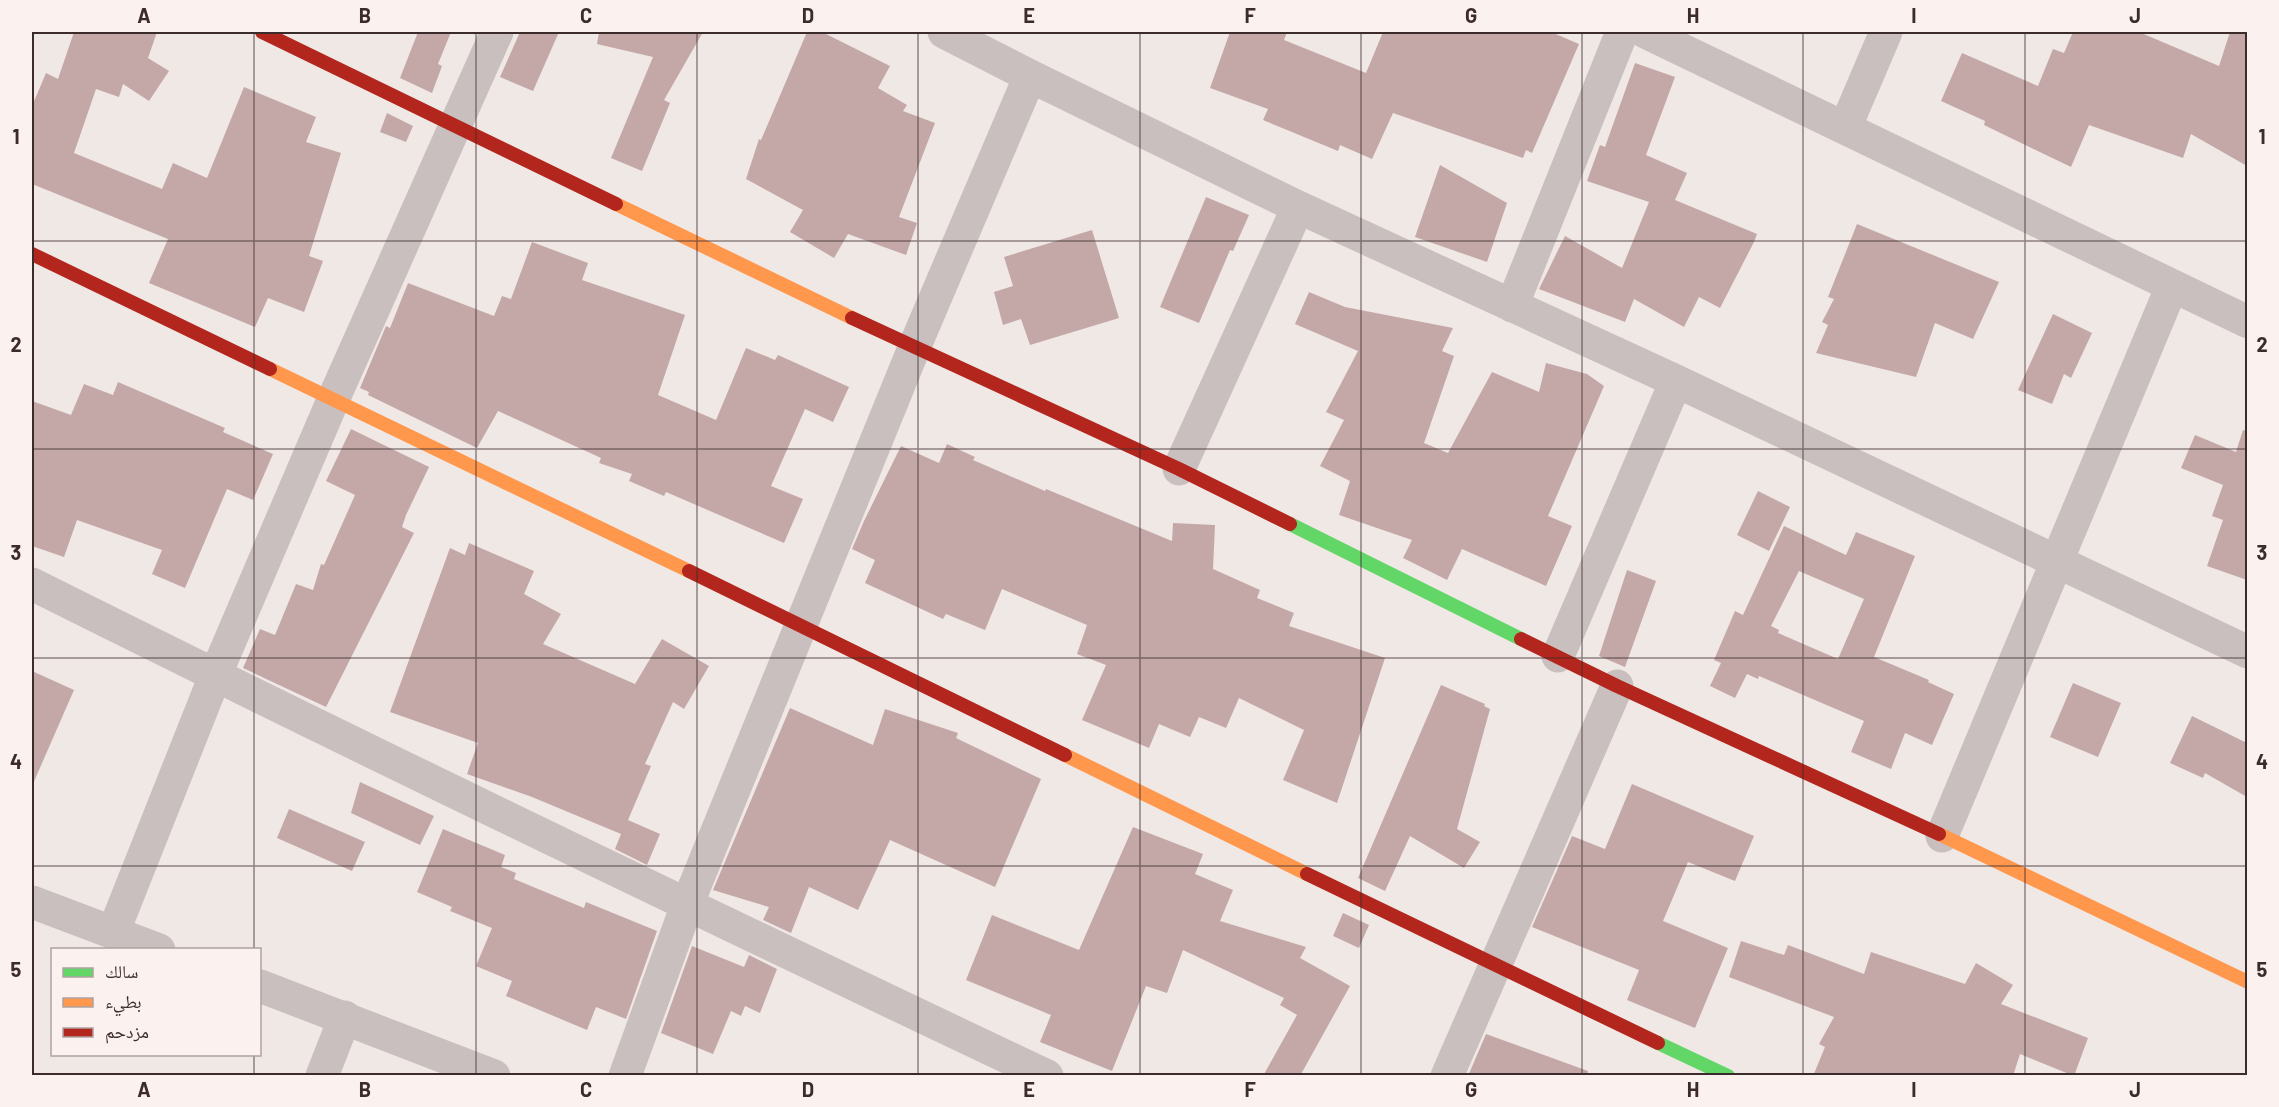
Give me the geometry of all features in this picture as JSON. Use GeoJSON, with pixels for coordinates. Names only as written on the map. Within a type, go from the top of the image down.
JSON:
{"type":"FeatureCollection","features":[{"type":"Feature","properties":{"kind":"street"},"geometry":{"type":"LineString","coordinates":[[262,32],[914,348],[1179,469],[1617,686],[1942,836],[2247,982]]}},
{"type":"Feature","properties":{"kind":"street"},"geometry":{"type":"LineString","coordinates":[[114,933],[215,676],[333,400],[496,32]]}},
{"type":"Feature","properties":{"kind":"street"},"geometry":{"type":"LineString","coordinates":[[944,32],[1298,207],[1676,381],[2247,652]]}},
{"type":"Feature","properties":{"kind":"street"},"geometry":{"type":"LineString","coordinates":[[1512,306],[1622,32]]}},
{"type":"Feature","properties":{"kind":"street"},"geometry":{"type":"LineString","coordinates":[[1645,32],[2247,322]]}},
{"type":"Feature","properties":{"kind":"street"},"geometry":{"type":"LineString","coordinates":[[1845,128],[1886,32]]}},
{"type":"Feature","properties":{"kind":"street"},"geometry":{"type":"LineString","coordinates":[[625,1076],[687,905],[914,348],[1030,76]]}},
{"type":"Feature","properties":{"kind":"street"},"geometry":{"type":"LineString","coordinates":[[1179,469],[1298,207]]}},
{"type":"Feature","properties":{"kind":"street"},"geometry":{"type":"LineString","coordinates":[[32,254],[802,626],[1495,966],[1728,1076]]}},
{"type":"Feature","properties":{"kind":"street"},"geometry":{"type":"LineString","coordinates":[[1942,836],[2172,286]]}},
{"type":"Feature","properties":{"kind":"street"},"geometry":{"type":"LineString","coordinates":[[1558,656],[1676,381]]}},
{"type":"Feature","properties":{"kind":"street"},"geometry":{"type":"LineString","coordinates":[[32,584],[215,676],[687,905],[1047,1076]]}},
{"type":"Feature","properties":{"kind":"street"},"geometry":{"type":"LineString","coordinates":[[1448,1076],[1617,686]]}},
{"type":"Feature","properties":{"kind":"street"},"geometry":{"type":"LineString","coordinates":[[32,902],[154,948]]}},
{"type":"Feature","properties":{"kind":"street"},"geometry":{"type":"LineString","coordinates":[[261,986],[494,1076]]}},
{"type":"Feature","properties":{"kind":"street"},"geometry":{"type":"LineString","coordinates":[[322,1076],[345,1017]]}},
{"type":"Feature","properties":{"kind":"building"},"geometry":{"type":"Polygon","coordinates":[[[74,32],[157,32],[148,58],[169,71],[149,101],[123,84],[119,97],[96,89],[74,153],[162,189],[173,163],[207,178],[244,87],[316,117],[306,142],[341,153],[309,256],[323,261],[304,312],[268,298],[255,327],[149,283],[168,239],[32,184],[32,106],[46,73],[58,79],[74,32]]]}},
{"type":"Feature","properties":{"kind":"building"},"geometry":{"type":"Polygon","coordinates":[[[418,32],[451,32],[438,64],[442,66],[432,93],[400,78],[418,32]]]}},
{"type":"Feature","properties":{"kind":"building"},"geometry":{"type":"Polygon","coordinates":[[[520,32],[559,32],[533,91],[500,77],[520,32]]]}},
{"type":"Feature","properties":{"kind":"building"},"geometry":{"type":"Polygon","coordinates":[[[599,32],[703,32],[664,100],[670,103],[642,171],[611,158],[653,57],[597,44],[599,32]]]}},
{"type":"Feature","properties":{"kind":"building"},"geometry":{"type":"Polygon","coordinates":[[[807,32],[822,32],[890,66],[878,88],[907,105],[903,111],[935,123],[899,217],[917,223],[906,255],[848,234],[834,258],[790,232],[803,210],[746,179],[759,139],[761,140],[807,32]]]}},
{"type":"Feature","properties":{"kind":"building"},"geometry":{"type":"Polygon","coordinates":[[[1230,32],[1287,32],[1284,40],[1366,73],[1383,32],[1551,32],[1579,44],[1532,153],[1526,150],[1523,158],[1393,113],[1372,159],[1340,145],[1338,151],[1263,120],[1268,109],[1210,88],[1230,32]]]}},
{"type":"Feature","properties":{"kind":"building"},"geometry":{"type":"Polygon","coordinates":[[[2073,32],[2139,32],[2219,66],[2230,32],[2247,32],[2247,166],[2191,134],[2183,158],[2089,125],[2071,167],[1984,125],[1985,121],[1941,101],[1962,53],[2038,86],[2053,49],[2064,53],[2073,32]]]}},
{"type":"Feature","properties":{"kind":"building"},"geometry":{"type":"Polygon","coordinates":[[[1635,63],[1675,77],[1646,155],[1687,173],[1675,200],[1757,234],[1720,308],[1699,297],[1684,327],[1634,299],[1625,322],[1539,289],[1565,236],[1622,268],[1649,202],[1587,181],[1600,145],[1605,147],[1635,63]]]}},
{"type":"Feature","properties":{"kind":"building"},"geometry":{"type":"Polygon","coordinates":[[[387,113],[413,126],[406,142],[380,132],[387,113]]]}},
{"type":"Feature","properties":{"kind":"building"},"geometry":{"type":"Polygon","coordinates":[[[1440,165],[1507,203],[1487,262],[1415,237],[1440,165]]]}},
{"type":"Feature","properties":{"kind":"building"},"geometry":{"type":"Polygon","coordinates":[[[1206,197],[1249,215],[1233,251],[1230,250],[1199,323],[1160,307],[1206,197]]]}},
{"type":"Feature","properties":{"kind":"building"},"geometry":{"type":"Polygon","coordinates":[[[1857,224],[1999,282],[1973,339],[1935,323],[1916,377],[1816,353],[1828,325],[1822,322],[1834,299],[1828,297],[1857,224]]]}},
{"type":"Feature","properties":{"kind":"building"},"geometry":{"type":"Polygon","coordinates":[[[1092,230],[1119,318],[1030,345],[1021,319],[1003,325],[994,292],[1013,286],[1004,257],[1092,230]]]}},
{"type":"Feature","properties":{"kind":"building"},"geometry":{"type":"Polygon","coordinates":[[[532,242],[588,263],[582,280],[685,315],[658,395],[716,420],[746,348],[775,360],[778,355],[849,387],[833,422],[805,409],[771,486],[803,499],[784,543],[666,492],[664,496],[629,481],[632,474],[599,463],[601,458],[498,411],[477,448],[368,395],[369,392],[360,388],[386,326],[390,328],[408,283],[494,316],[502,296],[511,299],[532,242]]]}},
{"type":"Feature","properties":{"kind":"building"},"geometry":{"type":"Polygon","coordinates":[[[1309,292],[1345,307],[1453,328],[1442,351],[1454,356],[1424,443],[1448,453],[1492,372],[1539,392],[1546,363],[1587,374],[1604,386],[1548,516],[1572,526],[1546,586],[1462,549],[1447,580],[1403,558],[1412,540],[1339,515],[1350,481],[1320,466],[1344,420],[1326,412],[1358,351],[1295,324],[1309,292]]]}},
{"type":"Feature","properties":{"kind":"building"},"geometry":{"type":"Polygon","coordinates":[[[2053,314],[2092,333],[2071,378],[2064,374],[2052,404],[2018,390],[2053,314]]]}},
{"type":"Feature","properties":{"kind":"building"},"geometry":{"type":"Polygon","coordinates":[[[118,382],[225,428],[223,432],[273,454],[253,500],[227,489],[185,588],[152,574],[162,550],[77,520],[64,557],[32,546],[32,401],[71,415],[84,384],[113,395],[118,382]]]}},
{"type":"Feature","properties":{"kind":"building"},"geometry":{"type":"Polygon","coordinates":[[[351,429],[429,467],[402,527],[414,533],[326,707],[243,668],[260,629],[275,635],[296,584],[313,590],[321,564],[324,565],[355,495],[326,481],[351,429]]]}},
{"type":"Feature","properties":{"kind":"building"},"geometry":{"type":"Polygon","coordinates":[[[2243,430],[2247,431],[2247,580],[2207,566],[2223,520],[2212,516],[2223,485],[2181,468],[2195,435],[2236,452],[2243,430]]]}},
{"type":"Feature","properties":{"kind":"building"},"geometry":{"type":"Polygon","coordinates":[[[947,444],[975,457],[973,460],[1172,541],[1173,523],[1215,525],[1213,569],[1260,590],[1257,598],[1294,613],[1289,626],[1385,658],[1337,803],[1283,780],[1304,730],[1239,698],[1226,728],[1199,717],[1190,737],[1159,724],[1149,748],[1082,720],[1106,665],[1077,654],[1087,625],[1002,589],[985,630],[946,614],[943,619],[865,583],[875,560],[852,549],[901,446],[939,463],[947,444]]]}},
{"type":"Feature","properties":{"kind":"building"},"geometry":{"type":"Polygon","coordinates":[[[1758,491],[1790,507],[1769,551],[1737,535],[1758,491]]]}},
{"type":"Feature","properties":{"kind":"building"},"geometry":{"type":"Polygon","coordinates":[[[1784,526],[1846,555],[1856,532],[1915,556],[1874,657],[1929,680],[1928,682],[1954,694],[1932,745],[1905,733],[1891,769],[1851,752],[1864,721],[1759,676],[1758,679],[1747,674],[1735,698],[1710,686],[1721,663],[1714,660],[1735,611],[1743,615],[1784,526]],[[1799,571],[1771,626],[1779,630],[1778,633],[1838,659],[1864,599],[1799,571]]]}},
{"type":"Feature","properties":{"kind":"building"},"geometry":{"type":"Polygon","coordinates":[[[469,543],[534,571],[524,594],[561,614],[543,644],[635,684],[662,639],[709,666],[684,709],[673,702],[645,764],[651,766],[628,820],[660,834],[647,865],[615,849],[621,834],[532,797],[467,774],[478,743],[390,712],[450,548],[465,555],[469,543]]]}},
{"type":"Feature","properties":{"kind":"building"},"geometry":{"type":"Polygon","coordinates":[[[1627,570],[1656,581],[1625,667],[1599,656],[1627,570]]]}},
{"type":"Feature","properties":{"kind":"building"},"geometry":{"type":"Polygon","coordinates":[[[32,671],[74,690],[32,786],[32,671]]]}},
{"type":"Feature","properties":{"kind":"building"},"geometry":{"type":"Polygon","coordinates":[[[2073,683],[2121,703],[2098,757],[2050,737],[2073,683]]]}},
{"type":"Feature","properties":{"kind":"building"},"geometry":{"type":"Polygon","coordinates":[[[1441,685],[1485,704],[1484,706],[1490,709],[1457,829],[1480,842],[1464,868],[1410,836],[1385,891],[1358,878],[1441,685]]]}},
{"type":"Feature","properties":{"kind":"building"},"geometry":{"type":"Polygon","coordinates":[[[790,708],[873,745],[885,709],[958,733],[956,738],[1041,779],[995,887],[890,840],[858,910],[809,887],[791,933],[763,920],[769,907],[713,890],[790,708]]]}},
{"type":"Feature","properties":{"kind":"building"},"geometry":{"type":"Polygon","coordinates":[[[2192,716],[2247,743],[2247,797],[2205,773],[2203,778],[2170,763],[2192,716]]]}},
{"type":"Feature","properties":{"kind":"building"},"geometry":{"type":"Polygon","coordinates":[[[360,782],[434,816],[420,845],[351,813],[360,782]]]}},
{"type":"Feature","properties":{"kind":"building"},"geometry":{"type":"Polygon","coordinates":[[[1632,784],[1754,836],[1735,881],[1688,862],[1663,921],[1728,948],[1695,1028],[1627,1000],[1639,970],[1532,927],[1572,836],[1605,849],[1632,784]]]}},
{"type":"Feature","properties":{"kind":"building"},"geometry":{"type":"Polygon","coordinates":[[[289,809],[365,842],[352,871],[277,838],[289,809]]]}},
{"type":"Feature","properties":{"kind":"building"},"geometry":{"type":"Polygon","coordinates":[[[1133,827],[1203,854],[1195,874],[1233,890],[1220,921],[1306,947],[1300,958],[1350,986],[1300,1076],[1263,1076],[1297,1015],[1280,1005],[1284,998],[1183,950],[1167,993],[1146,986],[1112,1071],[1040,1042],[1051,1015],[966,980],[992,915],[1079,950],[1133,827]]]}},
{"type":"Feature","properties":{"kind":"building"},"geometry":{"type":"Polygon","coordinates":[[[443,829],[505,855],[501,867],[516,873],[514,879],[584,908],[586,902],[657,931],[626,1019],[596,1007],[587,1030],[506,996],[512,981],[476,966],[492,928],[450,911],[452,907],[417,892],[443,829]]]}},
{"type":"Feature","properties":{"kind":"building"},"geometry":{"type":"Polygon","coordinates":[[[1343,913],[1369,925],[1359,948],[1333,936],[1343,913]]]}},
{"type":"Feature","properties":{"kind":"building"},"geometry":{"type":"Polygon","coordinates":[[[1741,941],[1784,955],[1788,945],[1864,974],[1871,952],[1965,984],[1976,963],[2013,985],[2001,1004],[2088,1038],[2074,1076],[2020,1054],[2013,1076],[1813,1076],[1825,1047],[1819,1044],[1834,1017],[1729,977],[1741,941]]]}},
{"type":"Feature","properties":{"kind":"building"},"geometry":{"type":"Polygon","coordinates":[[[692,946],[744,967],[749,955],[777,969],[760,1013],[745,1006],[741,1016],[731,1011],[713,1054],[661,1033],[692,946]]]}},
{"type":"Feature","properties":{"kind":"building"},"geometry":{"type":"Polygon","coordinates":[[[1486,1034],[1588,1071],[1587,1076],[1468,1076],[1486,1034]]]}},
{"type":"Feature","properties":{"kind":"traffic: fast"},"geometry":{"type":"LineString","coordinates":[[1290,524],[1521,639]]}},
{"type":"Feature","properties":{"kind":"traffic: fast"},"geometry":{"type":"LineString","coordinates":[[1658,1043],[1728,1076]]}},
{"type":"Feature","properties":{"kind":"traffic: slow"},"geometry":{"type":"LineString","coordinates":[[616,204],[852,318]]}},
{"type":"Feature","properties":{"kind":"traffic: slow"},"geometry":{"type":"LineString","coordinates":[[270,369],[689,571]]}},
{"type":"Feature","properties":{"kind":"traffic: slow"},"geometry":{"type":"LineString","coordinates":[[1065,755],[1307,874]]}},
{"type":"Feature","properties":{"kind":"traffic: slow"},"geometry":{"type":"LineString","coordinates":[[1939,834],[2248,982]]}},
{"type":"Feature","properties":{"kind":"traffic: jam"},"geometry":{"type":"LineString","coordinates":[[262,32],[616,204]]}},
{"type":"Feature","properties":{"kind":"traffic: jam"},"geometry":{"type":"LineString","coordinates":[[32,254],[270,369]]}},
{"type":"Feature","properties":{"kind":"traffic: jam"},"geometry":{"type":"LineString","coordinates":[[852,318],[1179,469],[1290,524]]}},
{"type":"Feature","properties":{"kind":"traffic: jam"},"geometry":{"type":"LineString","coordinates":[[689,571],[1065,755]]}},
{"type":"Feature","properties":{"kind":"traffic: jam"},"geometry":{"type":"LineString","coordinates":[[1521,639],[1617,686],[1939,834]]}},
{"type":"Feature","properties":{"kind":"traffic: jam"},"geometry":{"type":"LineString","coordinates":[[1307,874],[1658,1043]]}}]}
